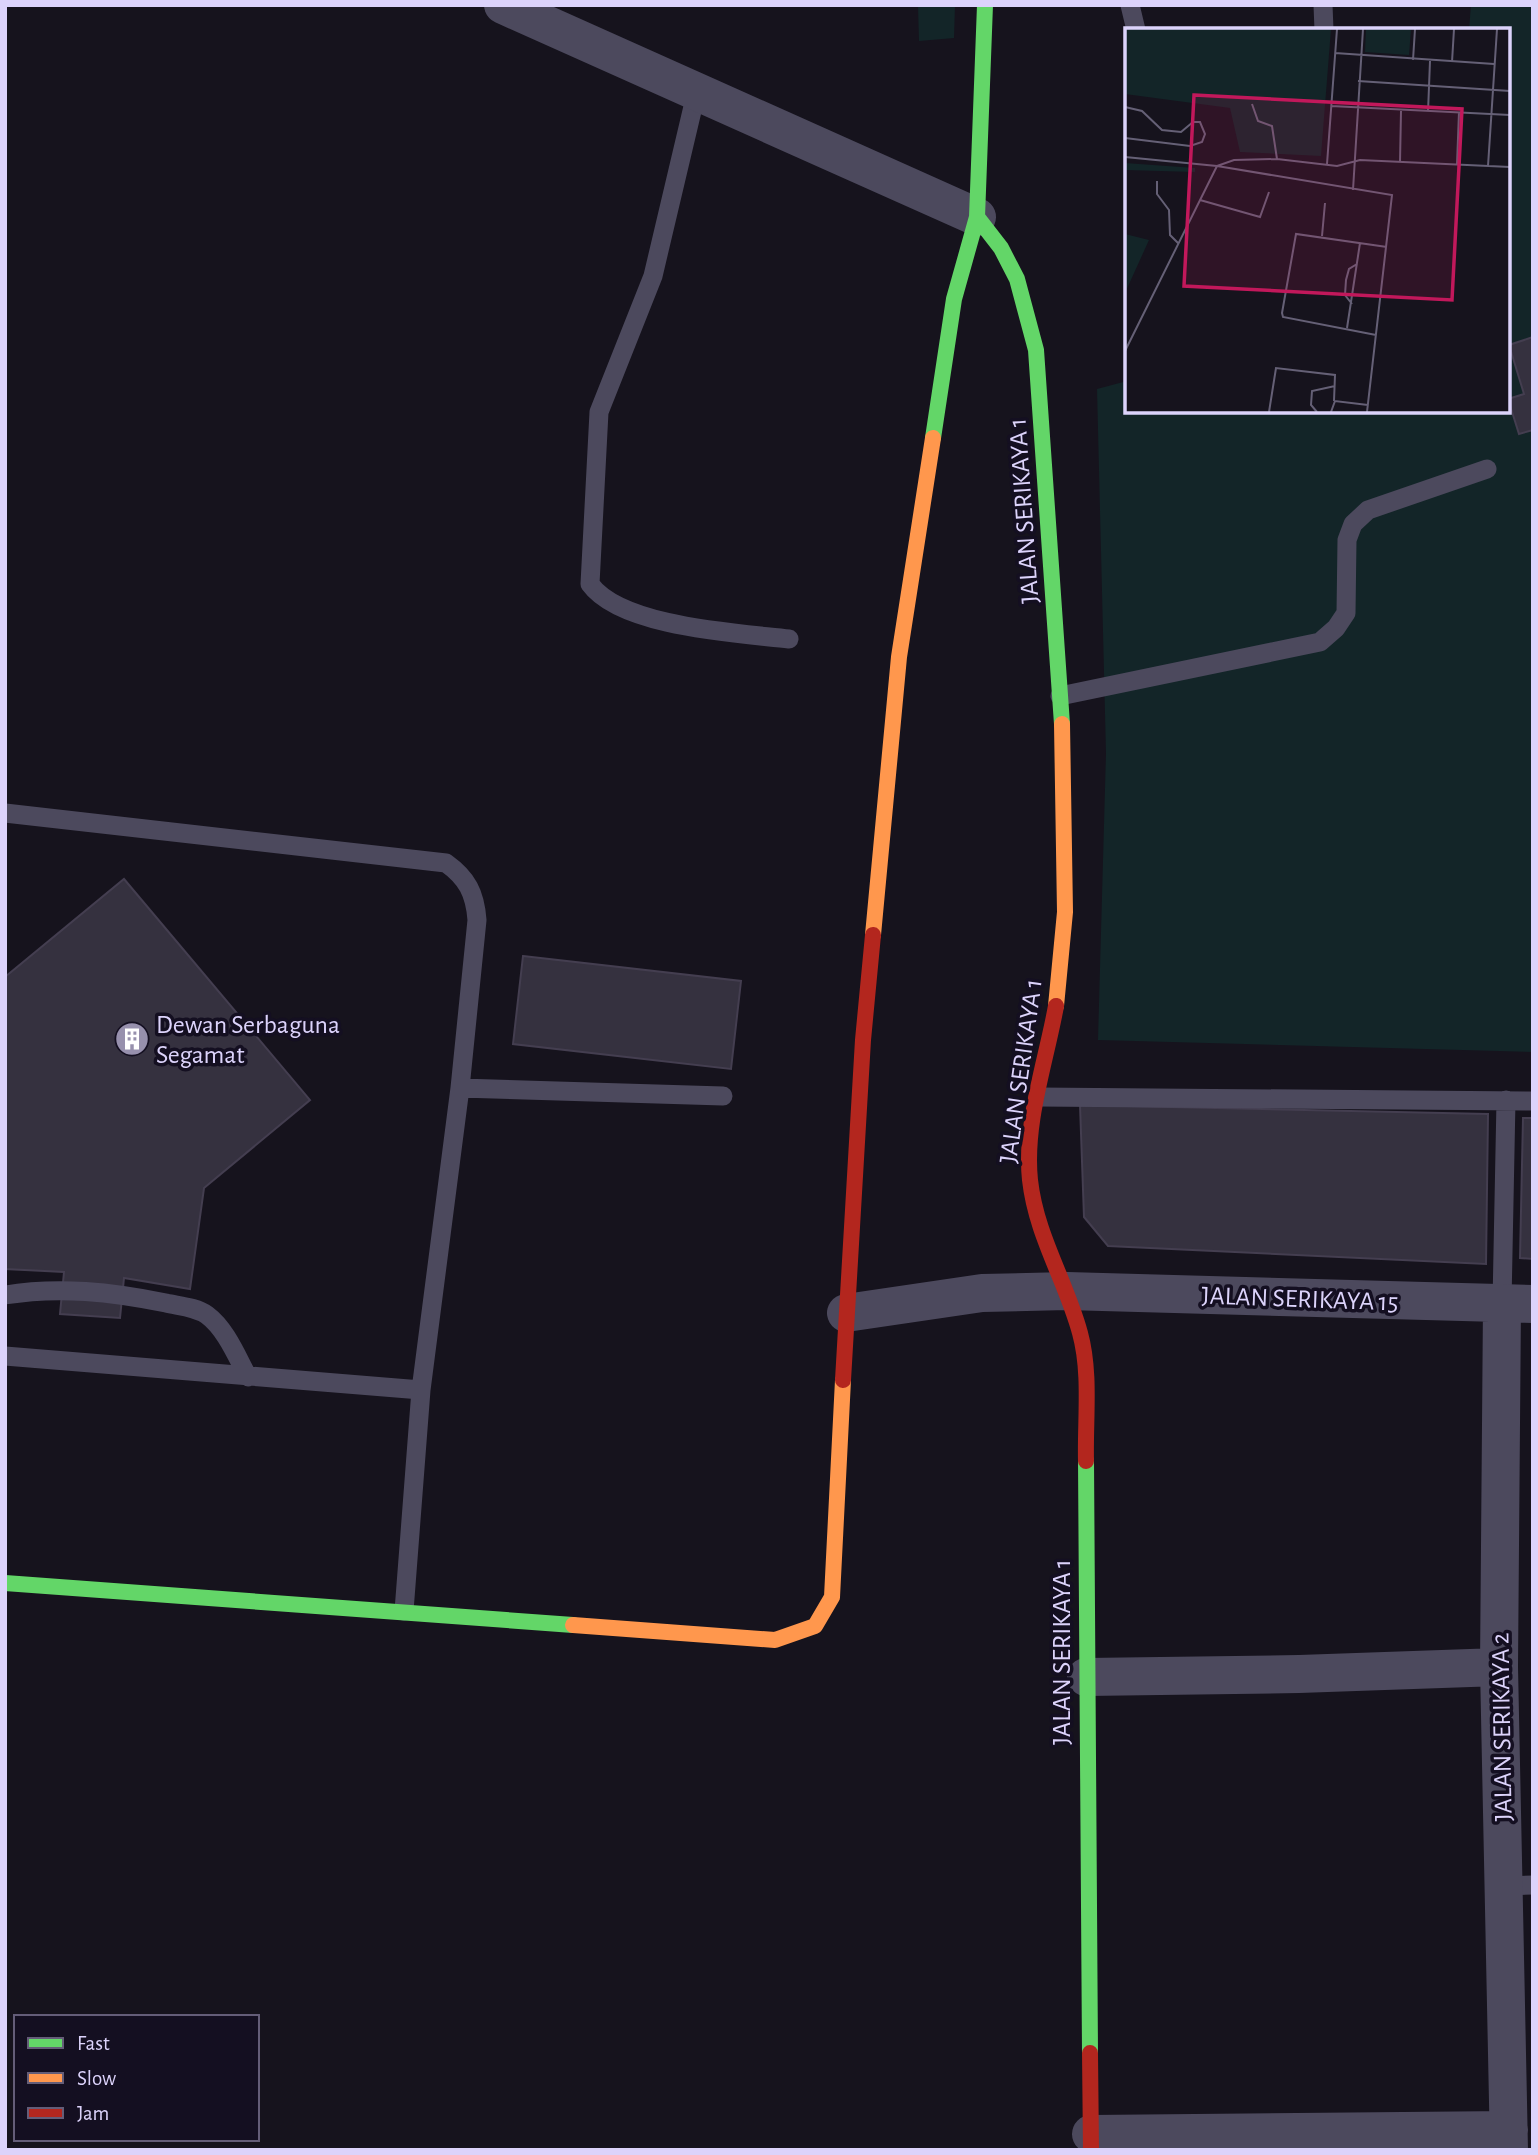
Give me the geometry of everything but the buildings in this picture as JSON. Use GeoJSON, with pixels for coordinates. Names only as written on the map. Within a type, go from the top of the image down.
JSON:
{"type":"FeatureCollection","features":[{"type":"Feature","properties":{"kind":"street"},"geometry":{"type":"LineString","coordinates":[[503,5],[696,94],[977,217]]}},
{"type":"Feature","properties":{"kind":"street"},"geometry":{"type":"LineString","coordinates":[[5,1583],[775,1640],[816,1626],[832,1597],[845,1313],[863,1040],[899,657],[954,299],[977,217],[985,5]]}},
{"type":"Feature","properties":{"kind":"street","name":"JALAN SERIKAYA 1"},"geometry":{"type":"LineString","coordinates":[[977,217],[1000,242],[1017,274],[1029,305],[1035,339],[1060,696],[1065,914],[1056,1006],[1031,1135],[1029,1177],[1033,1206],[1081,1331],[1085,1356],[1091,2142]]}},
{"type":"Feature","properties":{"kind":"street","name":"JALAN SERIKAYA 15"},"geometry":{"type":"LineString","coordinates":[[845,1313],[982,1293],[1067,1291],[1517,1304]]}},
{"type":"Feature","properties":{"kind":"street","name":"JALAN SERIKAYA 2"},"geometry":{"type":"LineString","coordinates":[[1509,2140],[1518,1886],[1499,1667],[1517,1304]]}},
{"type":"Feature","properties":{"kind":"street"},"geometry":{"type":"LineString","coordinates":[[1086,1677],[1299,1674],[1499,1667]]}},
{"type":"Feature","properties":{"kind":"street"},"geometry":{"type":"LineString","coordinates":[[1091,2142],[1509,2140]]}},
{"type":"Feature","properties":{"kind":"lane"},"geometry":{"type":"LineString","coordinates":[[1130,5],[1136,28]]}},
{"type":"Feature","properties":{"kind":"lane"},"geometry":{"type":"LineString","coordinates":[[1323,5],[1324,28]]}},
{"type":"Feature","properties":{"kind":"lane"},"geometry":{"type":"LineString","coordinates":[[696,94],[653,276],[599,412],[590,583],[598,595],[630,612],[699,628],[789,639]]}},
{"type":"Feature","properties":{"kind":"lane"},"geometry":{"type":"LineString","coordinates":[[1060,696],[1320,642],[1336,628],[1346,613],[1347,540],[1353,524],[1368,510],[1487,469]]}},
{"type":"Feature","properties":{"kind":"lane"},"geometry":{"type":"LineString","coordinates":[[5,813],[446,863],[464,876],[475,898],[477,920],[460,1088],[421,1390],[404,1611]]}},
{"type":"Feature","properties":{"kind":"lane"},"geometry":{"type":"LineString","coordinates":[[460,1088],[723,1096]]}},
{"type":"Feature","properties":{"kind":"lane"},"geometry":{"type":"LineString","coordinates":[[1038,1097],[1533,1101]]}},
{"type":"Feature","properties":{"kind":"lane"},"geometry":{"type":"LineString","coordinates":[[1506,1100],[1517,1304]]}},
{"type":"Feature","properties":{"kind":"lane"},"geometry":{"type":"LineString","coordinates":[[5,1295],[63,1290],[122,1294],[191,1308],[205,1314],[218,1325],[248,1377]]}},
{"type":"Feature","properties":{"kind":"lane"},"geometry":{"type":"LineString","coordinates":[[5,1356],[421,1390]]}},
{"type":"Feature","properties":{"kind":"shaded area"},"geometry":{"type":"Polygon","coordinates":[[[918,5],[955,5],[954,38],[919,41],[918,5]]]}},
{"type":"Feature","properties":{"kind":"shaded area"},"geometry":{"type":"Polygon","coordinates":[[[1471,5],[1533,5],[1533,1052],[1098,1040],[1106,753],[1097,389],[1125,382],[1125,413],[1510,413],[1510,28],[1469,28],[1471,5]]]}},
{"type":"Feature","properties":{"kind":"traffic: fast"},"geometry":{"type":"LineString","coordinates":[[933,438],[954,299],[977,217],[985,5]]}},
{"type":"Feature","properties":{"kind":"traffic: fast"},"geometry":{"type":"LineString","coordinates":[[977,217],[1001,248],[1017,279],[1036,350],[1062,724]]}},
{"type":"Feature","properties":{"kind":"traffic: fast"},"geometry":{"type":"LineString","coordinates":[[1086,1461],[1090,2053]]}},
{"type":"Feature","properties":{"kind":"traffic: fast"},"geometry":{"type":"LineString","coordinates":[[5,1583],[573,1625]]}},
{"type":"Feature","properties":{"kind":"traffic: slow"},"geometry":{"type":"LineString","coordinates":[[873,935],[899,657],[933,438]]}},
{"type":"Feature","properties":{"kind":"traffic: slow"},"geometry":{"type":"LineString","coordinates":[[1056,1006],[1065,912],[1062,724]]}},
{"type":"Feature","properties":{"kind":"traffic: slow"},"geometry":{"type":"LineString","coordinates":[[573,1625],[775,1640],[815,1626],[832,1597],[843,1380]]}},
{"type":"Feature","properties":{"kind":"traffic: jam"},"geometry":{"type":"LineString","coordinates":[[843,1380],[863,1040],[873,935]]}},
{"type":"Feature","properties":{"kind":"traffic: jam"},"geometry":{"type":"LineString","coordinates":[[1056,1006],[1033,1115],[1030,1180],[1038,1220],[1074,1314],[1083,1348],[1086,1380],[1086,1461]]}},
{"type":"Feature","properties":{"kind":"traffic: jam"},"geometry":{"type":"LineString","coordinates":[[1090,2053],[1091,2150]]}},
{"type":"Feature","properties":{"kind":"place","name":"Dewan Serbaguna Segamat"},"geometry":{"type":"Point","coordinates":[132,1039]}}]}
